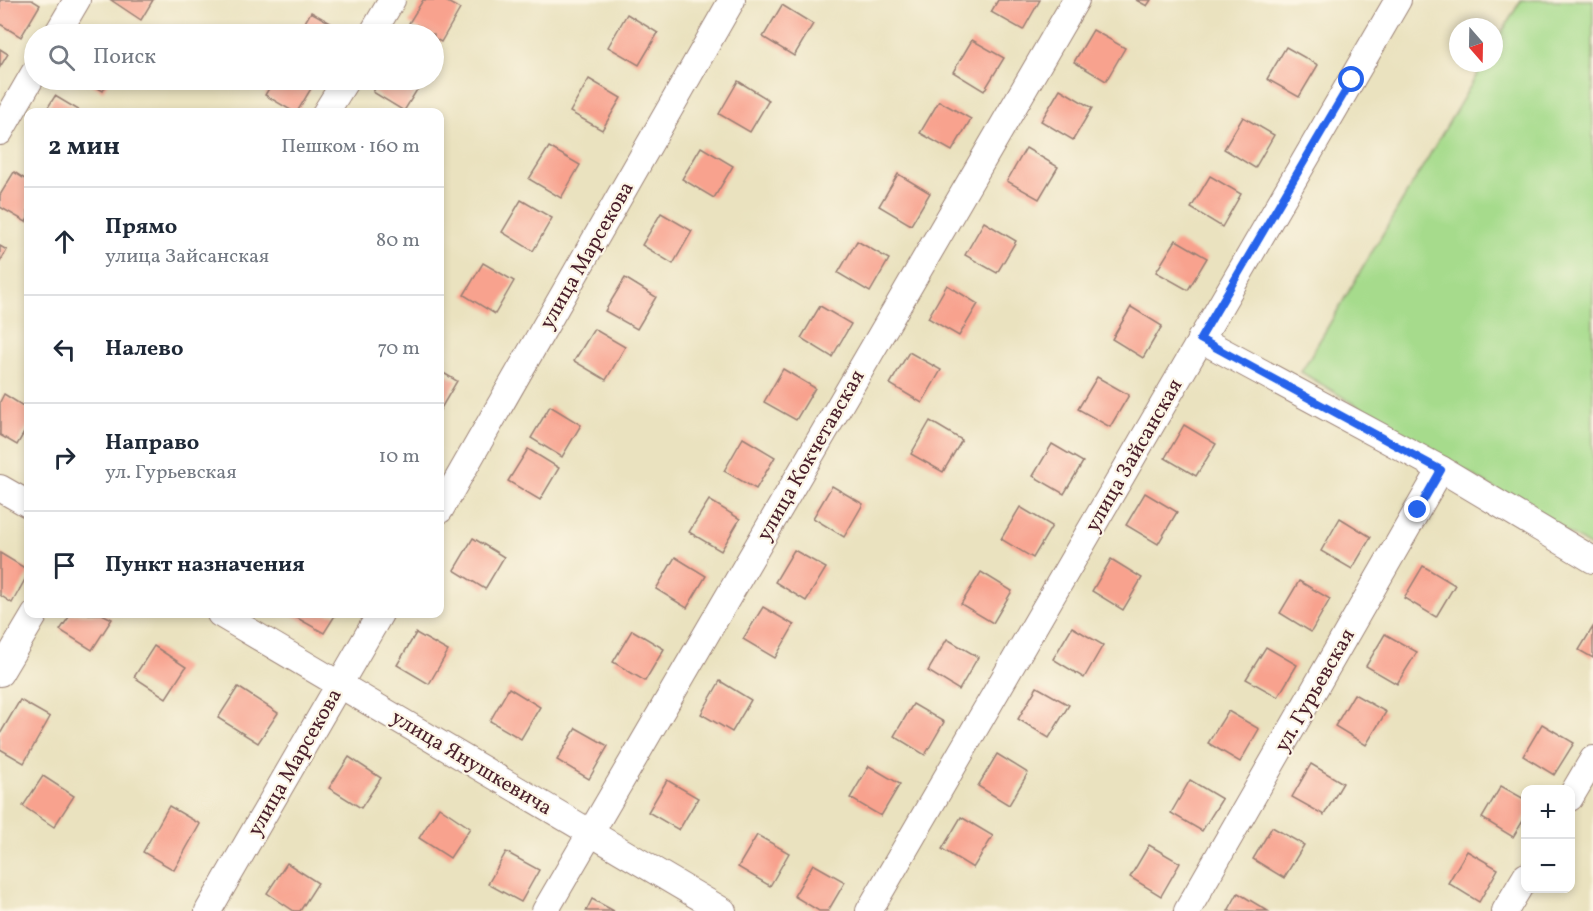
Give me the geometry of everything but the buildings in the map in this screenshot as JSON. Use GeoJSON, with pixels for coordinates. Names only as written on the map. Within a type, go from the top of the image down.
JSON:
{"type":"FeatureCollection","features":[{"type":"Feature","properties":{"kind":"street"},"geometry":{"type":"LineString","coordinates":[[63,24],[77,0]]}},
{"type":"Feature","properties":{"kind":"street"},"geometry":{"type":"LineString","coordinates":[[378,24],[392,0]]}},
{"type":"Feature","properties":{"kind":"street","name":"улица Марсекова"},"geometry":{"type":"LineString","coordinates":[[444,503],[732,0]]}},
{"type":"Feature","properties":{"kind":"street","name":"улица Кокчетавская"},"geometry":{"type":"LineString","coordinates":[[545,911],[1076,0]]}},
{"type":"Feature","properties":{"kind":"street","name":"улица Зайсанская"},"geometry":{"type":"LineString","coordinates":[[869,911],[1398,0]]}},
{"type":"Feature","properties":{"kind":"street"},"geometry":{"type":"LineString","coordinates":[[0,132],[24,90]]}},
{"type":"Feature","properties":{"kind":"street"},"geometry":{"type":"LineString","coordinates":[[328,108],[339,90]]}},
{"type":"Feature","properties":{"kind":"street"},"geometry":{"type":"LineString","coordinates":[[1200,339],[1441,470],[1593,560]]}},
{"type":"Feature","properties":{"kind":"street","name":"ул. Гурьевская"},"geometry":{"type":"LineString","coordinates":[[1187,911],[1441,470]]}},
{"type":"Feature","properties":{"kind":"street"},"geometry":{"type":"LineString","coordinates":[[0,488],[24,502]]}},
{"type":"Feature","properties":{"kind":"street"},"geometry":{"type":"LineString","coordinates":[[0,673],[33,618]]}},
{"type":"Feature","properties":{"kind":"street","name":"улица Янушкевича"},"geometry":{"type":"LineString","coordinates":[[227,618],[341,683],[590,834],[723,911]]}},
{"type":"Feature","properties":{"kind":"street","name":"улица Марсекова"},"geometry":{"type":"LineString","coordinates":[[208,911],[378,618]]}},
{"type":"Feature","properties":{"kind":"street"},"geometry":{"type":"LineString","coordinates":[[1575,790],[1593,759]]}},
{"type":"Feature","properties":{"kind":"street"},"geometry":{"type":"LineString","coordinates":[[1506,911],[1521,885]]}},
{"type":"Feature","properties":{"kind":"green space"},"geometry":{"type":"Polygon","coordinates":[[[1521,0],[1593,0],[1593,548],[1301,372],[1479,72],[1503,72],[1503,30],[1521,0]]]}},
{"type":"Feature","properties":{"kind":"route"},"geometry":{"type":"LineString","coordinates":[[1352,80],[1200,339],[1441,470],[1418,510]]}}]}
